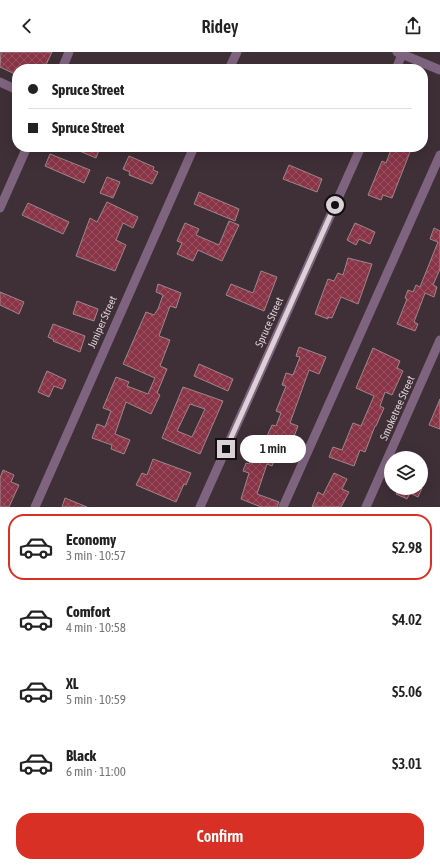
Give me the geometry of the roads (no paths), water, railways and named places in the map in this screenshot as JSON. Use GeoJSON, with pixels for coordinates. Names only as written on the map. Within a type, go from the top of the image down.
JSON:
{"type":"FeatureCollection","features":[{"type":"Feature","properties":{"kind":"street"},"geometry":{"type":"LineString","coordinates":[[64,64],[69,52]]}},
{"type":"Feature","properties":{"kind":"street"},"geometry":{"type":"LineString","coordinates":[[231,64],[237,52]]}},
{"type":"Feature","properties":{"kind":"street"},"geometry":{"type":"LineString","coordinates":[[398,64],[401,53],[426,64]]}},
{"type":"Feature","properties":{"kind":"street"},"geometry":{"type":"LineString","coordinates":[[428,65],[440,70]]}},
{"type":"Feature","properties":{"kind":"street"},"geometry":{"type":"LineString","coordinates":[[0,82],[12,88]]}},
{"type":"Feature","properties":{"kind":"street"},"geometry":{"type":"LineString","coordinates":[[0,208],[25,152]]}},
{"type":"Feature","properties":{"kind":"street","name":"Juniper Street"},"geometry":{"type":"LineString","coordinates":[[35,507],[192,152]]}},
{"type":"Feature","properties":{"kind":"street","name":"Spruce Street"},"geometry":{"type":"LineString","coordinates":[[200,507],[359,152]]}},
{"type":"Feature","properties":{"kind":"street"},"geometry":{"type":"LineString","coordinates":[[283,507],[440,155]]}},
{"type":"Feature","properties":{"kind":"street","name":"Smoketree Street"},"geometry":{"type":"LineString","coordinates":[[366,507],[440,340]]}}]}
